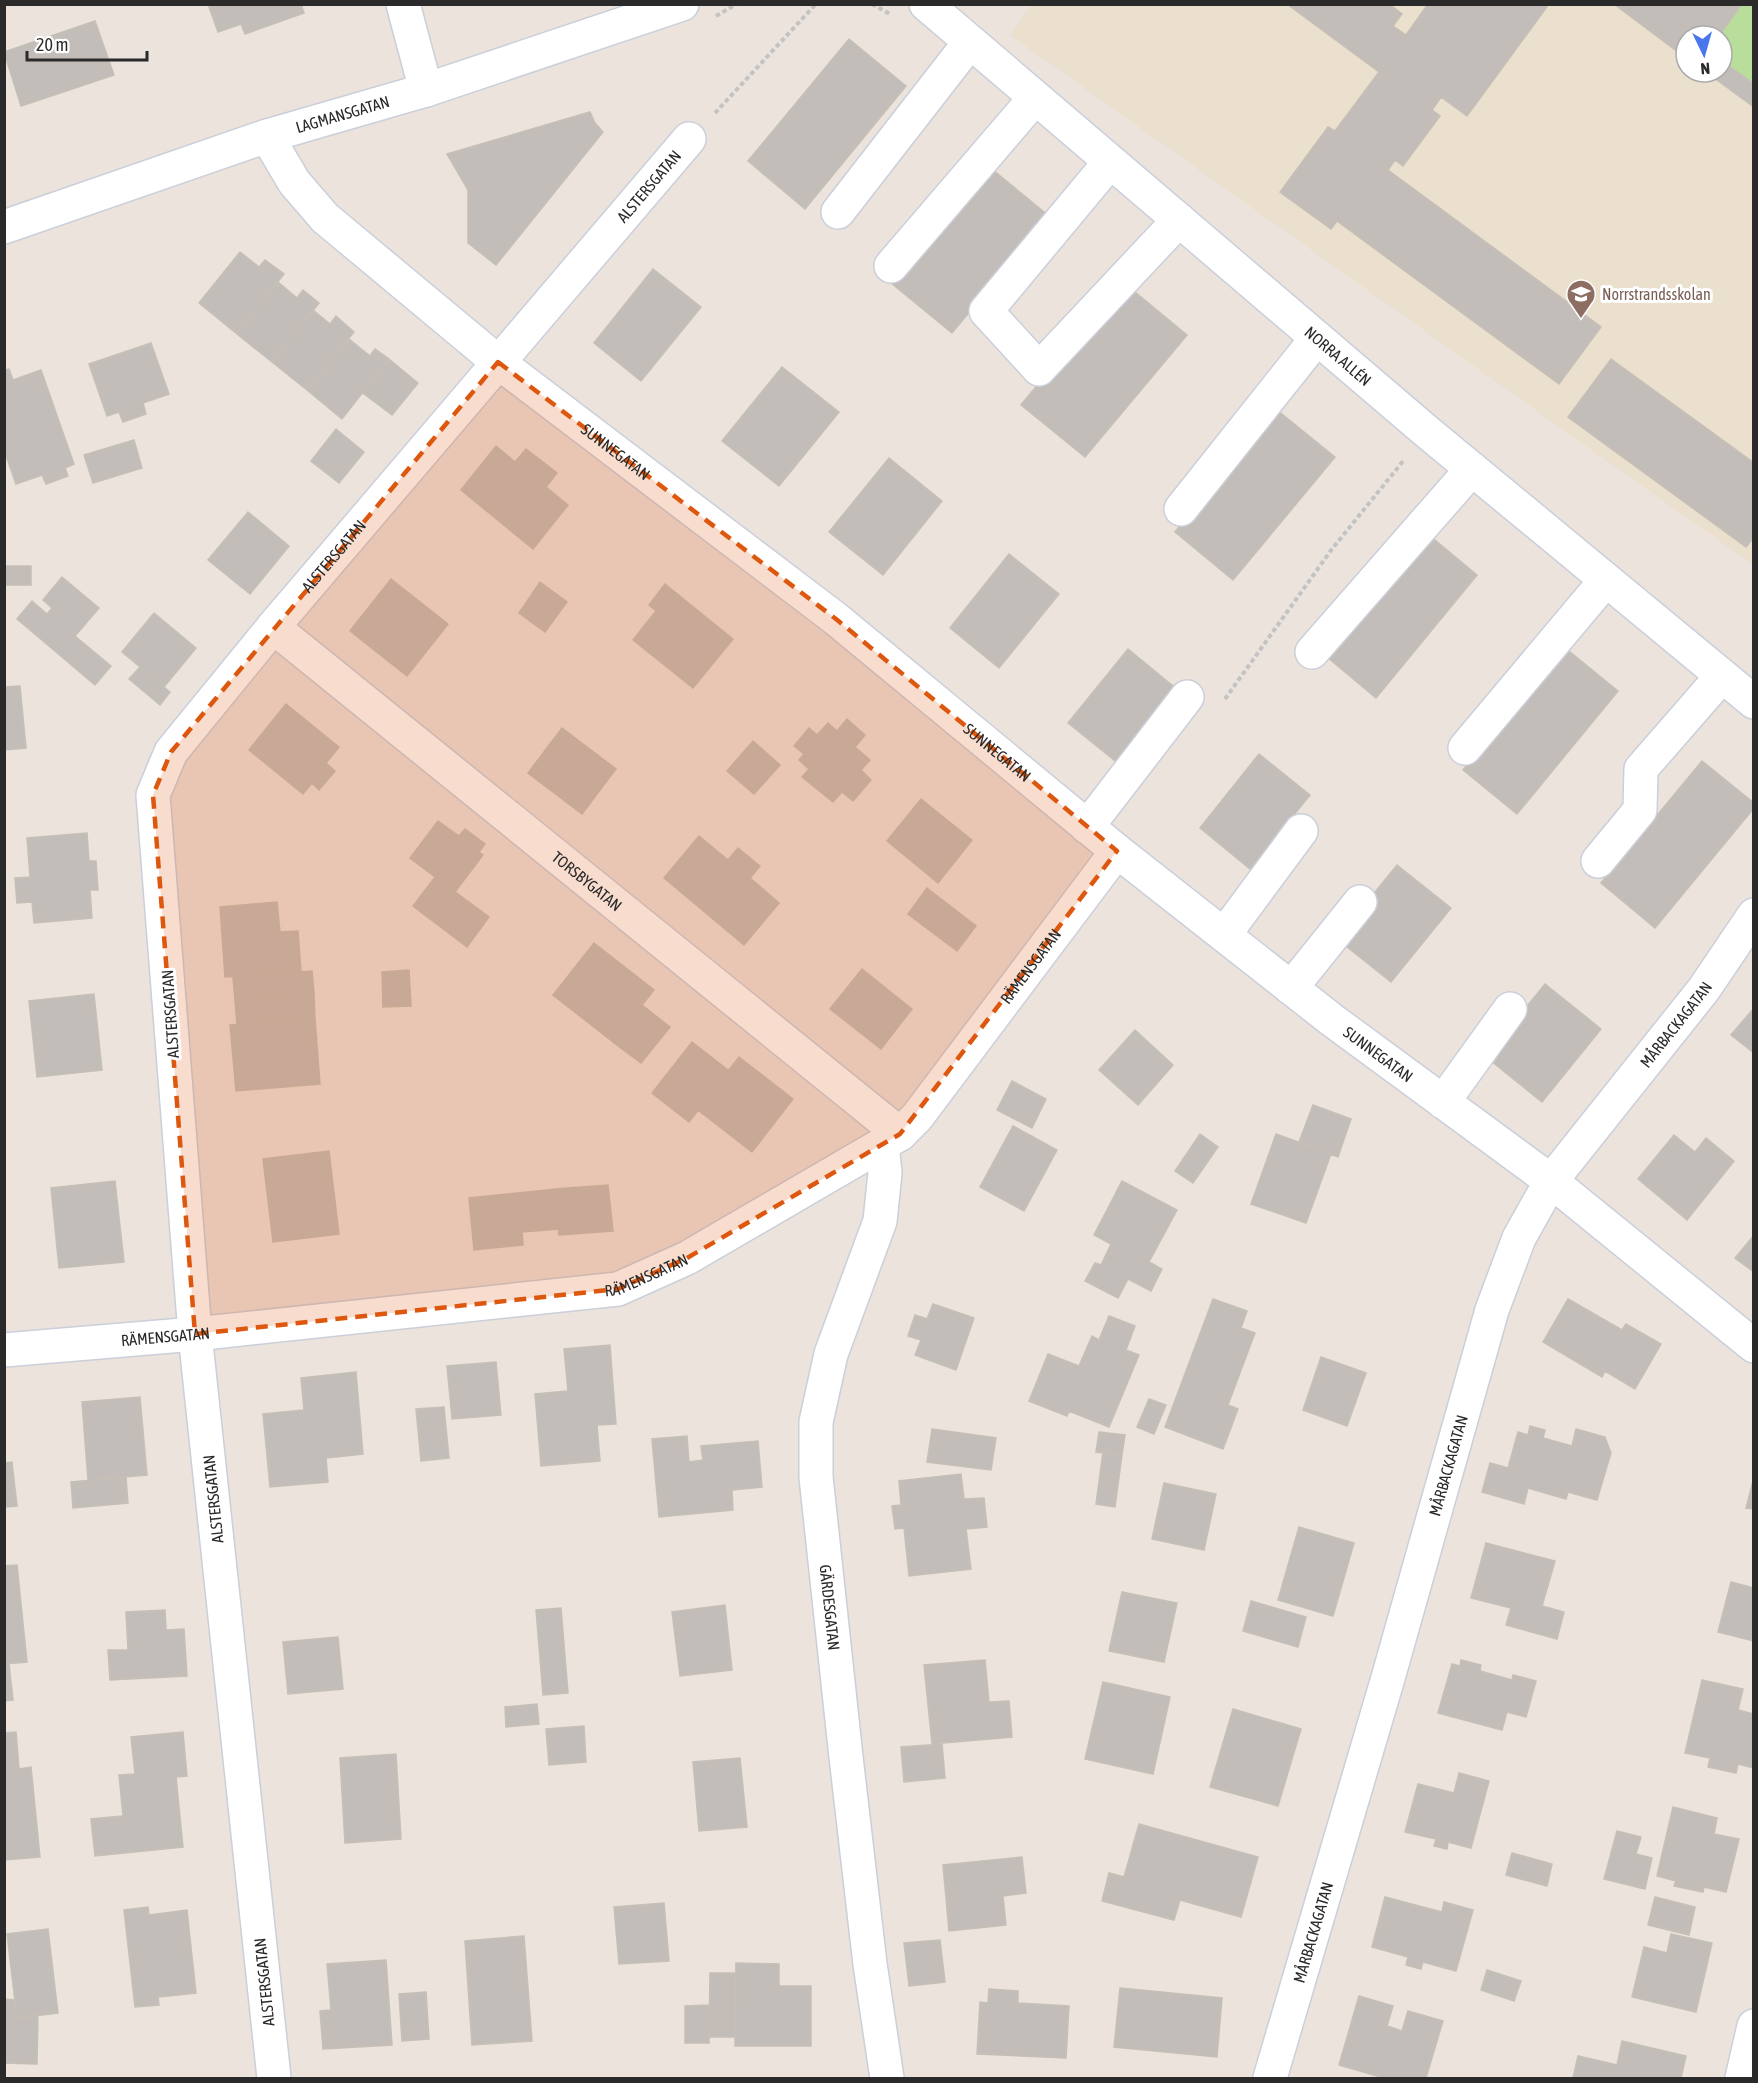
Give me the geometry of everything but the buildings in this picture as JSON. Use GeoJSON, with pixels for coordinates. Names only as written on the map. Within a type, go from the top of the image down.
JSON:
{"type":"FeatureCollection","features":[{"type":"Feature","properties":{"kind":"street"},"geometry":{"type":"LineString","coordinates":[[403,4],[426,90]]}},
{"type":"Feature","properties":{"kind":"street","name":"LAGMANSGATAN"},"geometry":{"type":"LineString","coordinates":[[4,227],[267,136],[426,90],[682,4]]}},
{"type":"Feature","properties":{"kind":"street","name":"NORRA ALLÉN"},"geometry":{"type":"LineString","coordinates":[[926,4],[1426,431],[1754,702]]}},
{"type":"Feature","properties":{"kind":"street"},"geometry":{"type":"LineString","coordinates":[[838,212],[970,42]]}},
{"type":"Feature","properties":{"kind":"street"},"geometry":{"type":"LineString","coordinates":[[891,266],[1035,98]]}},
{"type":"Feature","properties":{"kind":"street","name":"SUNNEGATAN"},"geometry":{"type":"LineString","coordinates":[[267,136],[294,182],[325,218],[498,362],[836,619],[1117,851],[1291,988],[1551,1181],[1754,1346]]}},
{"type":"Feature","properties":{"kind":"street","name":"ALSTERSGATAN"},"geometry":{"type":"LineString","coordinates":[[274,2079],[195,1334],[153,795],[171,752],[273,627],[689,140]]}},
{"type":"Feature","properties":{"kind":"street"},"geometry":{"type":"LineString","coordinates":[[1110,162],[986,311],[1039,369],[1179,220]]}},
{"type":"Feature","properties":{"kind":"street"},"geometry":{"type":"LineString","coordinates":[[1180,509],[1317,338]]}},
{"type":"Feature","properties":{"kind":"street"},"geometry":{"type":"LineString","coordinates":[[1312,651],[1472,469]]}},
{"type":"Feature","properties":{"kind":"street"},"geometry":{"type":"LineString","coordinates":[[1465,748],[1606,580]]}},
{"type":"Feature","properties":{"kind":"street","name":"TORSBYGATAN"},"geometry":{"type":"LineString","coordinates":[[273,627],[891,1139]]}},
{"type":"Feature","properties":{"kind":"street"},"geometry":{"type":"LineString","coordinates":[[1598,861],[1640,810],[1641,769],[1722,676]]}},
{"type":"Feature","properties":{"kind":"street"},"geometry":{"type":"LineString","coordinates":[[1087,827],[1187,697]]}},
{"type":"Feature","properties":{"kind":"street"},"geometry":{"type":"LineString","coordinates":[[1224,935],[1301,831]]}},
{"type":"Feature","properties":{"kind":"street","name":"RÄMENSGATAN"},"geometry":{"type":"LineString","coordinates":[[4,1350],[195,1334],[618,1289],[687,1258],[891,1139],[917,1117],[1117,851]]}},
{"type":"Feature","properties":{"kind":"street"},"geometry":{"type":"LineString","coordinates":[[1291,988],[1360,902]]}},
{"type":"Feature","properties":{"kind":"street","name":"MÅRBACKAGATAN"},"geometry":{"type":"LineString","coordinates":[[1270,2079],[1388,1678],[1491,1310],[1519,1238],[1551,1181],[1704,989],[1752,922]]}},
{"type":"Feature","properties":{"kind":"street"},"geometry":{"type":"LineString","coordinates":[[1443,1102],[1510,1009]]}},
{"type":"Feature","properties":{"kind":"street","name":"GÄRDESGATAN"},"geometry":{"type":"LineString","coordinates":[[887,2079],[870,1964],[846,1757],[816,1477],[816,1433],[831,1354],[880,1221],[891,1139]]}},
{"type":"Feature","properties":{"kind":"street"},"geometry":{"type":"LineString","coordinates":[[1742,2079],[1754,2026]]}},
{"type":"Feature","properties":{"kind":"path"},"geometry":{"type":"LineString","coordinates":[[689,140],[816,4]]}},
{"type":"Feature","properties":{"kind":"path"},"geometry":{"type":"LineString","coordinates":[[1221,705],[1332,549],[1426,431]]}},
{"type":"Feature","properties":{"kind":"highlighted area"},"geometry":{"type":"Polygon","coordinates":[[[498,362],[836,619],[1117,851],[900,1134],[687,1258],[618,1289],[195,1334],[153,795],[171,752],[498,362]]]}},
{"type":"Feature","properties":{"kind":"shaded area","name":"Norrstrandsskolan"},"geometry":{"type":"Polygon","coordinates":[[[1032,4],[1753,5],[1753,565],[1010,35],[1032,4]]]}},
{"type":"Feature","properties":{"kind":"green space"},"geometry":{"type":"Polygon","coordinates":[[[1742,5],[1753,5],[1753,84],[1734,70],[1734,24],[1728,24],[1742,5]]]}},
{"type":"Feature","properties":{"kind":"place","name":"Norrstrandsskolan"},"geometry":{"type":"Point","coordinates":[1581,320]}}]}
